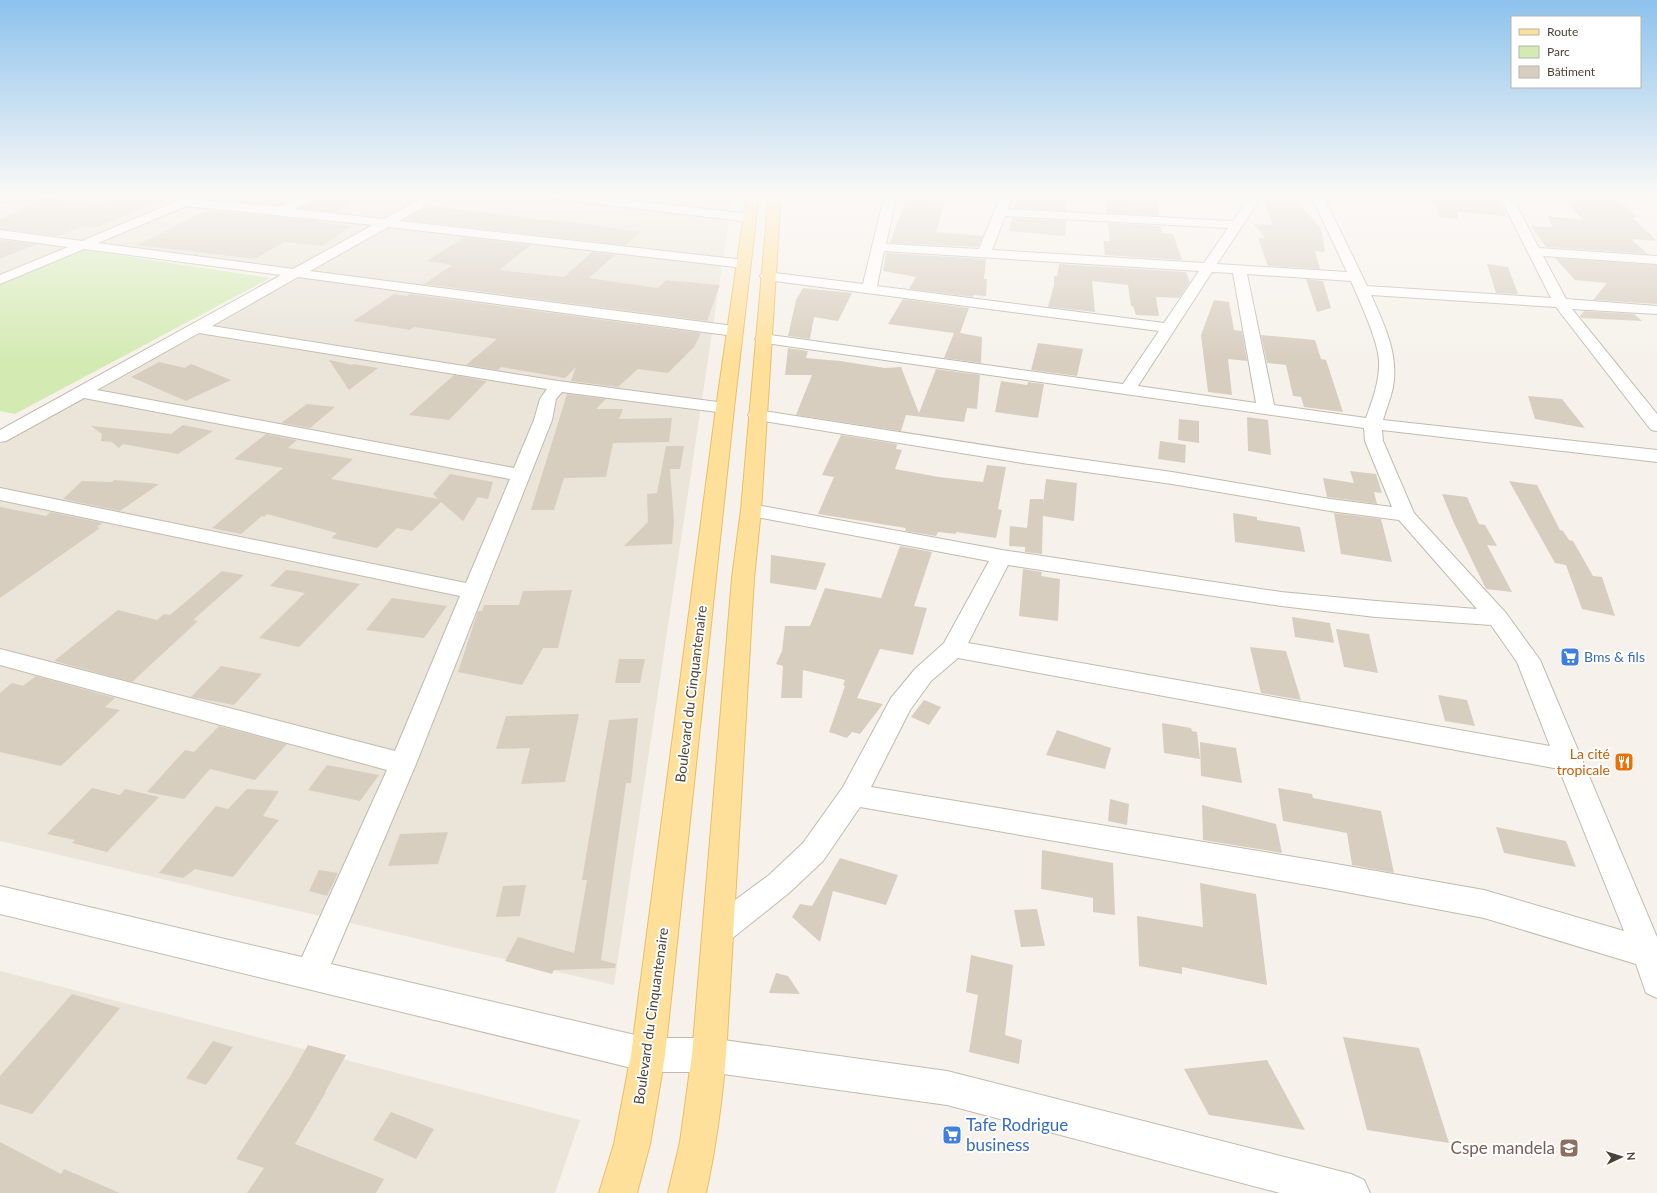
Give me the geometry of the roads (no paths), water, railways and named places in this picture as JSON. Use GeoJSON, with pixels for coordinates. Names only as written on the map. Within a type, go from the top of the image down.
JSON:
{"type":"FeatureCollection","features":[{"type":"Feature","properties":{"kind":"main road","name":"Boulevard du Cinquantenaire"},"geometry":{"type":"LineString","coordinates":[[618,1193],[632,1144],[648,1055],[734,331],[746,249]]}},
{"type":"Feature","properties":{"kind":"main road"},"geometry":{"type":"LineString","coordinates":[[687,1193],[694,1166],[702,1121],[709,1055],[743,586],[751,510],[770,249]]}},
{"type":"Feature","properties":{"kind":"street"},"geometry":{"type":"LineString","coordinates":[[0,280],[73,249]]}},
{"type":"Feature","properties":{"kind":"street"},"geometry":{"type":"LineString","coordinates":[[110,249],[734,331]]}},
{"type":"Feature","properties":{"kind":"street"},"geometry":{"type":"LineString","coordinates":[[0,437],[340,249]]}},
{"type":"Feature","properties":{"kind":"street"},"geometry":{"type":"LineString","coordinates":[[610,249],[744,264]]}},
{"type":"Feature","properties":{"kind":"street"},"geometry":{"type":"LineString","coordinates":[[869,289],[879,249]]}},
{"type":"Feature","properties":{"kind":"street"},"geometry":{"type":"LineString","coordinates":[[908,249],[1239,270],[1561,304],[1657,310]]}},
{"type":"Feature","properties":{"kind":"street"},"geometry":{"type":"LineString","coordinates":[[984,253],[986,249]]}},
{"type":"Feature","properties":{"kind":"street"},"geometry":{"type":"LineString","coordinates":[[1127,390],[1221,249]]}},
{"type":"Feature","properties":{"kind":"street"},"geometry":{"type":"LineString","coordinates":[[1342,249],[1380,334],[1387,360],[1385,387],[1373,424],[1374,441],[1405,515],[1498,618],[1528,660],[1648,953],[1657,982]]}},
{"type":"Feature","properties":{"kind":"street"},"geometry":{"type":"LineString","coordinates":[[1533,249],[1561,304],[1657,426]]}},
{"type":"Feature","properties":{"kind":"street"},"geometry":{"type":"LineString","coordinates":[[1535,252],[1657,260]]}},
{"type":"Feature","properties":{"kind":"street"},"geometry":{"type":"LineString","coordinates":[[1239,270],[1266,409]]}},
{"type":"Feature","properties":{"kind":"street"},"geometry":{"type":"LineString","coordinates":[[768,276],[1169,328]]}},
{"type":"Feature","properties":{"kind":"street"},"geometry":{"type":"LineString","coordinates":[[197,328],[558,386],[725,408]]}},
{"type":"Feature","properties":{"kind":"street"},"geometry":{"type":"LineString","coordinates":[[763,339],[1373,424],[1657,456]]}},
{"type":"Feature","properties":{"kind":"street"},"geometry":{"type":"LineString","coordinates":[[311,974],[403,764],[472,591],[543,420],[548,399],[558,386]]}},
{"type":"Feature","properties":{"kind":"street"},"geometry":{"type":"LineString","coordinates":[[81,392],[520,475]]}},
{"type":"Feature","properties":{"kind":"street"},"geometry":{"type":"LineString","coordinates":[[757,415],[1022,457],[1172,478],[1330,505],[1405,515]]}},
{"type":"Feature","properties":{"kind":"street"},"geometry":{"type":"LineString","coordinates":[[0,494],[472,591]]}},
{"type":"Feature","properties":{"kind":"street"},"geometry":{"type":"LineString","coordinates":[[751,510],[1002,557],[1281,599],[1376,609],[1498,618]]}},
{"type":"Feature","properties":{"kind":"street"},"geometry":{"type":"LineString","coordinates":[[719,930],[779,884],[813,852],[853,795],[900,705],[923,675],[953,649],[1002,557]]}},
{"type":"Feature","properties":{"kind":"street"},"geometry":{"type":"LineString","coordinates":[[953,649],[1569,760]]}},
{"type":"Feature","properties":{"kind":"street"},"geometry":{"type":"LineString","coordinates":[[0,657],[403,764]]}},
{"type":"Feature","properties":{"kind":"street"},"geometry":{"type":"LineString","coordinates":[[853,795],[1326,875],[1484,904],[1648,953]]}},
{"type":"Feature","properties":{"kind":"street"},"geometry":{"type":"LineString","coordinates":[[0,900],[648,1055],[709,1055],[947,1088],[1351,1193]]}},
{"type":"Feature","properties":{"kind":"place","name":"Bms & fils"},"geometry":{"type":"Point","coordinates":[1570,657]}},
{"type":"Feature","properties":{"kind":"place","name":"La cité tropicale"},"geometry":{"type":"Point","coordinates":[1624,762]}},
{"type":"Feature","properties":{"kind":"place","name":"Tafe Rodrigue business"},"geometry":{"type":"Point","coordinates":[952,1135]}},
{"type":"Feature","properties":{"kind":"place","name":"Cspe mandela"},"geometry":{"type":"Point","coordinates":[1569,1148]}}]}
